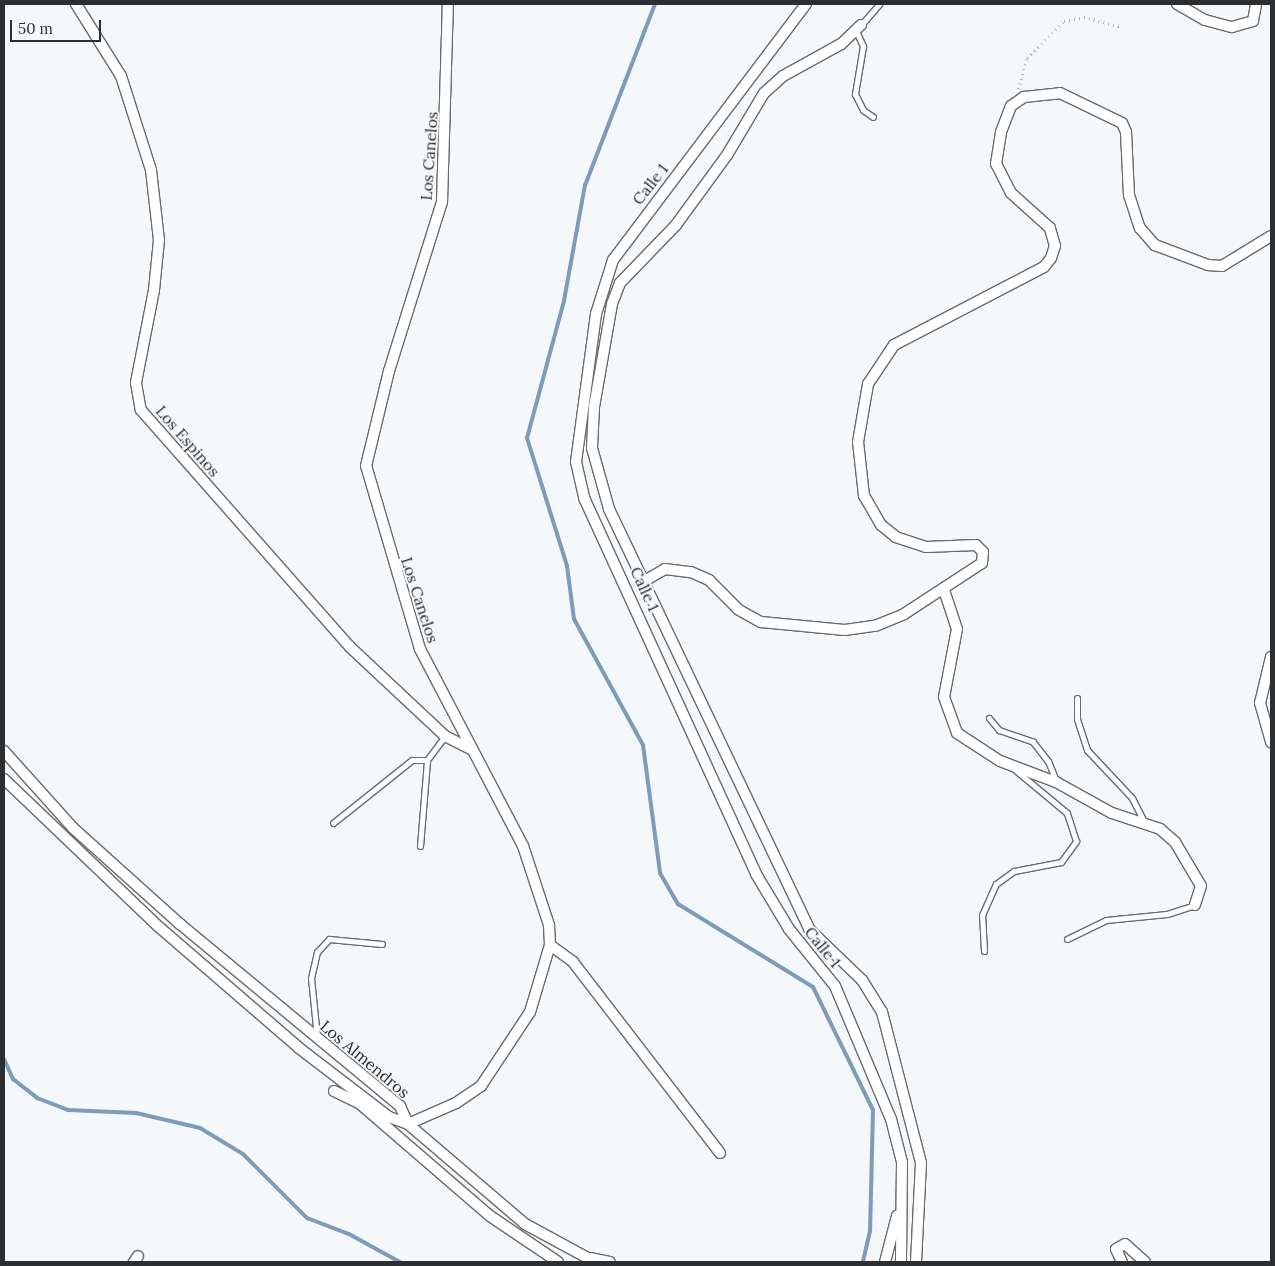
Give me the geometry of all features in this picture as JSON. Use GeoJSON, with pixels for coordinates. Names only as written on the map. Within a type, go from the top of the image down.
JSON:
{"type":"FeatureCollection","features":[{"type":"Feature","properties":{"kind":"street","name":"Los Espinos"},"geometry":{"type":"LineString","coordinates":[[76,4],[120,76],[151,170],[159,240],[154,290],[136,383],[141,410],[350,647],[445,736],[472,750]]}},
{"type":"Feature","properties":{"kind":"street","name":"Calle 1"},"geometry":{"type":"LineString","coordinates":[[806,4],[613,260],[596,314],[576,462],[586,500],[766,894],[843,1001],[896,1133],[903,1176],[900,1203],[900,1262]]}},
{"type":"Feature","properties":{"kind":"street"},"geometry":{"type":"LineString","coordinates":[[1177,4],[1205,20],[1232,27],[1253,21],[1256,4]]}},
{"type":"Feature","properties":{"kind":"street","name":"Los Canelos"},"geometry":{"type":"LineString","coordinates":[[408,1124],[456,1103],[481,1086],[530,1012],[550,945],[549,926],[523,846],[420,649],[366,466],[389,371],[442,202],[449,5]]}},
{"type":"Feature","properties":{"kind":"street"},"geometry":{"type":"LineString","coordinates":[[859,28],[764,93],[728,155],[676,225],[633,267],[615,293],[594,407],[592,448],[602,494],[646,580],[809,929],[862,980],[882,1012],[921,1163],[916,1262]]}},
{"type":"Feature","properties":{"kind":"street"},"geometry":{"type":"LineString","coordinates":[[646,580],[665,569],[691,572],[713,583],[750,617],[792,628],[875,626],[944,590],[982,563],[984,552],[973,545],[949,549],[915,544],[881,525],[870,510],[860,482],[857,452],[861,414],[873,373],[894,345],[1044,267],[1051,258],[1055,246],[1050,228],[1011,193],[996,164],[998,140],[1011,106],[1019,100],[1040,92],[1060,93],[1118,119],[1126,132],[1126,176],[1133,208],[1143,234],[1162,249],[1222,266],[1271,236]]}},
{"type":"Feature","properties":{"kind":"street"},"geometry":{"type":"LineString","coordinates":[[944,590],[957,628],[944,688],[948,716],[972,747],[1012,766],[1056,782],[1112,813],[1144,822],[1160,829],[1180,850],[1202,886],[1195,905]]}},
{"type":"Feature","properties":{"kind":"street"},"geometry":{"type":"LineString","coordinates":[[1271,658],[1260,703],[1271,742]]}},
{"type":"Feature","properties":{"kind":"street","name":"Los Almendros"},"geometry":{"type":"LineString","coordinates":[[4,751],[73,828],[246,980],[400,1106],[408,1124]]}},
{"type":"Feature","properties":{"kind":"street","name":"Los Almendros"},"geometry":{"type":"LineString","coordinates":[[4,779],[238,995],[389,1117],[408,1124]]}},
{"type":"Feature","properties":{"kind":"street"},"geometry":{"type":"LineString","coordinates":[[550,945],[573,962],[720,1153]]}},
{"type":"Feature","properties":{"kind":"street"},"geometry":{"type":"LineString","coordinates":[[238,995],[246,980]]}},
{"type":"Feature","properties":{"kind":"street"},"geometry":{"type":"LineString","coordinates":[[334,1091],[359,1103],[490,1216],[558,1262]]}},
{"type":"Feature","properties":{"kind":"street"},"geometry":{"type":"LineString","coordinates":[[408,1124],[525,1224],[592,1260],[610,1262]]}},
{"type":"Feature","properties":{"kind":"street","name":"Calle 1"},"geometry":{"type":"LineString","coordinates":[[885,1262],[900,1203]]}},
{"type":"Feature","properties":{"kind":"street"},"geometry":{"type":"LineString","coordinates":[[1122,1262],[1116,1250],[1125,1244],[1145,1262]]}},
{"type":"Feature","properties":{"kind":"lane"},"geometry":{"type":"LineString","coordinates":[[873,117],[863,110],[855,94],[863,46],[859,28],[878,4]]}},
{"type":"Feature","properties":{"kind":"lane"},"geometry":{"type":"LineString","coordinates":[[1077,698],[1078,725],[1087,750],[1132,798],[1144,822]]}},
{"type":"Feature","properties":{"kind":"lane"},"geometry":{"type":"LineString","coordinates":[[989,718],[999,730],[1033,742],[1048,761],[1056,782]]}},
{"type":"Feature","properties":{"kind":"lane"},"geometry":{"type":"LineString","coordinates":[[420,846],[427,760],[445,736]]}},
{"type":"Feature","properties":{"kind":"lane"},"geometry":{"type":"LineString","coordinates":[[333,823],[412,760],[427,760]]}},
{"type":"Feature","properties":{"kind":"lane"},"geometry":{"type":"LineString","coordinates":[[984,951],[982,915],[996,884],[1014,871],[1061,862],[1076,841],[1067,813],[1012,766]]}},
{"type":"Feature","properties":{"kind":"lane"},"geometry":{"type":"LineString","coordinates":[[1067,939],[1106,920],[1167,914],[1195,905]]}},
{"type":"Feature","properties":{"kind":"lane"},"geometry":{"type":"LineString","coordinates":[[316,1038],[311,978],[317,952],[329,939],[382,944]]}},
{"type":"Feature","properties":{"kind":"path"},"geometry":{"type":"LineString","coordinates":[[1019,100],[1018,81],[1026,58],[1060,23],[1084,17],[1122,27]]}},
{"type":"Feature","properties":{"kind":"waterway"},"geometry":{"type":"LineString","coordinates":[[655,4],[585,185],[564,301],[527,438],[567,566],[574,619],[643,745],[660,873],[678,904],[813,987],[873,1110],[870,1231],[863,1262]]}},
{"type":"Feature","properties":{"kind":"waterway"},"geometry":{"type":"LineString","coordinates":[[4,1059],[13,1079],[37,1098],[68,1110],[136,1113],[200,1128],[243,1154],[307,1218],[349,1234],[400,1262]]}}]}
